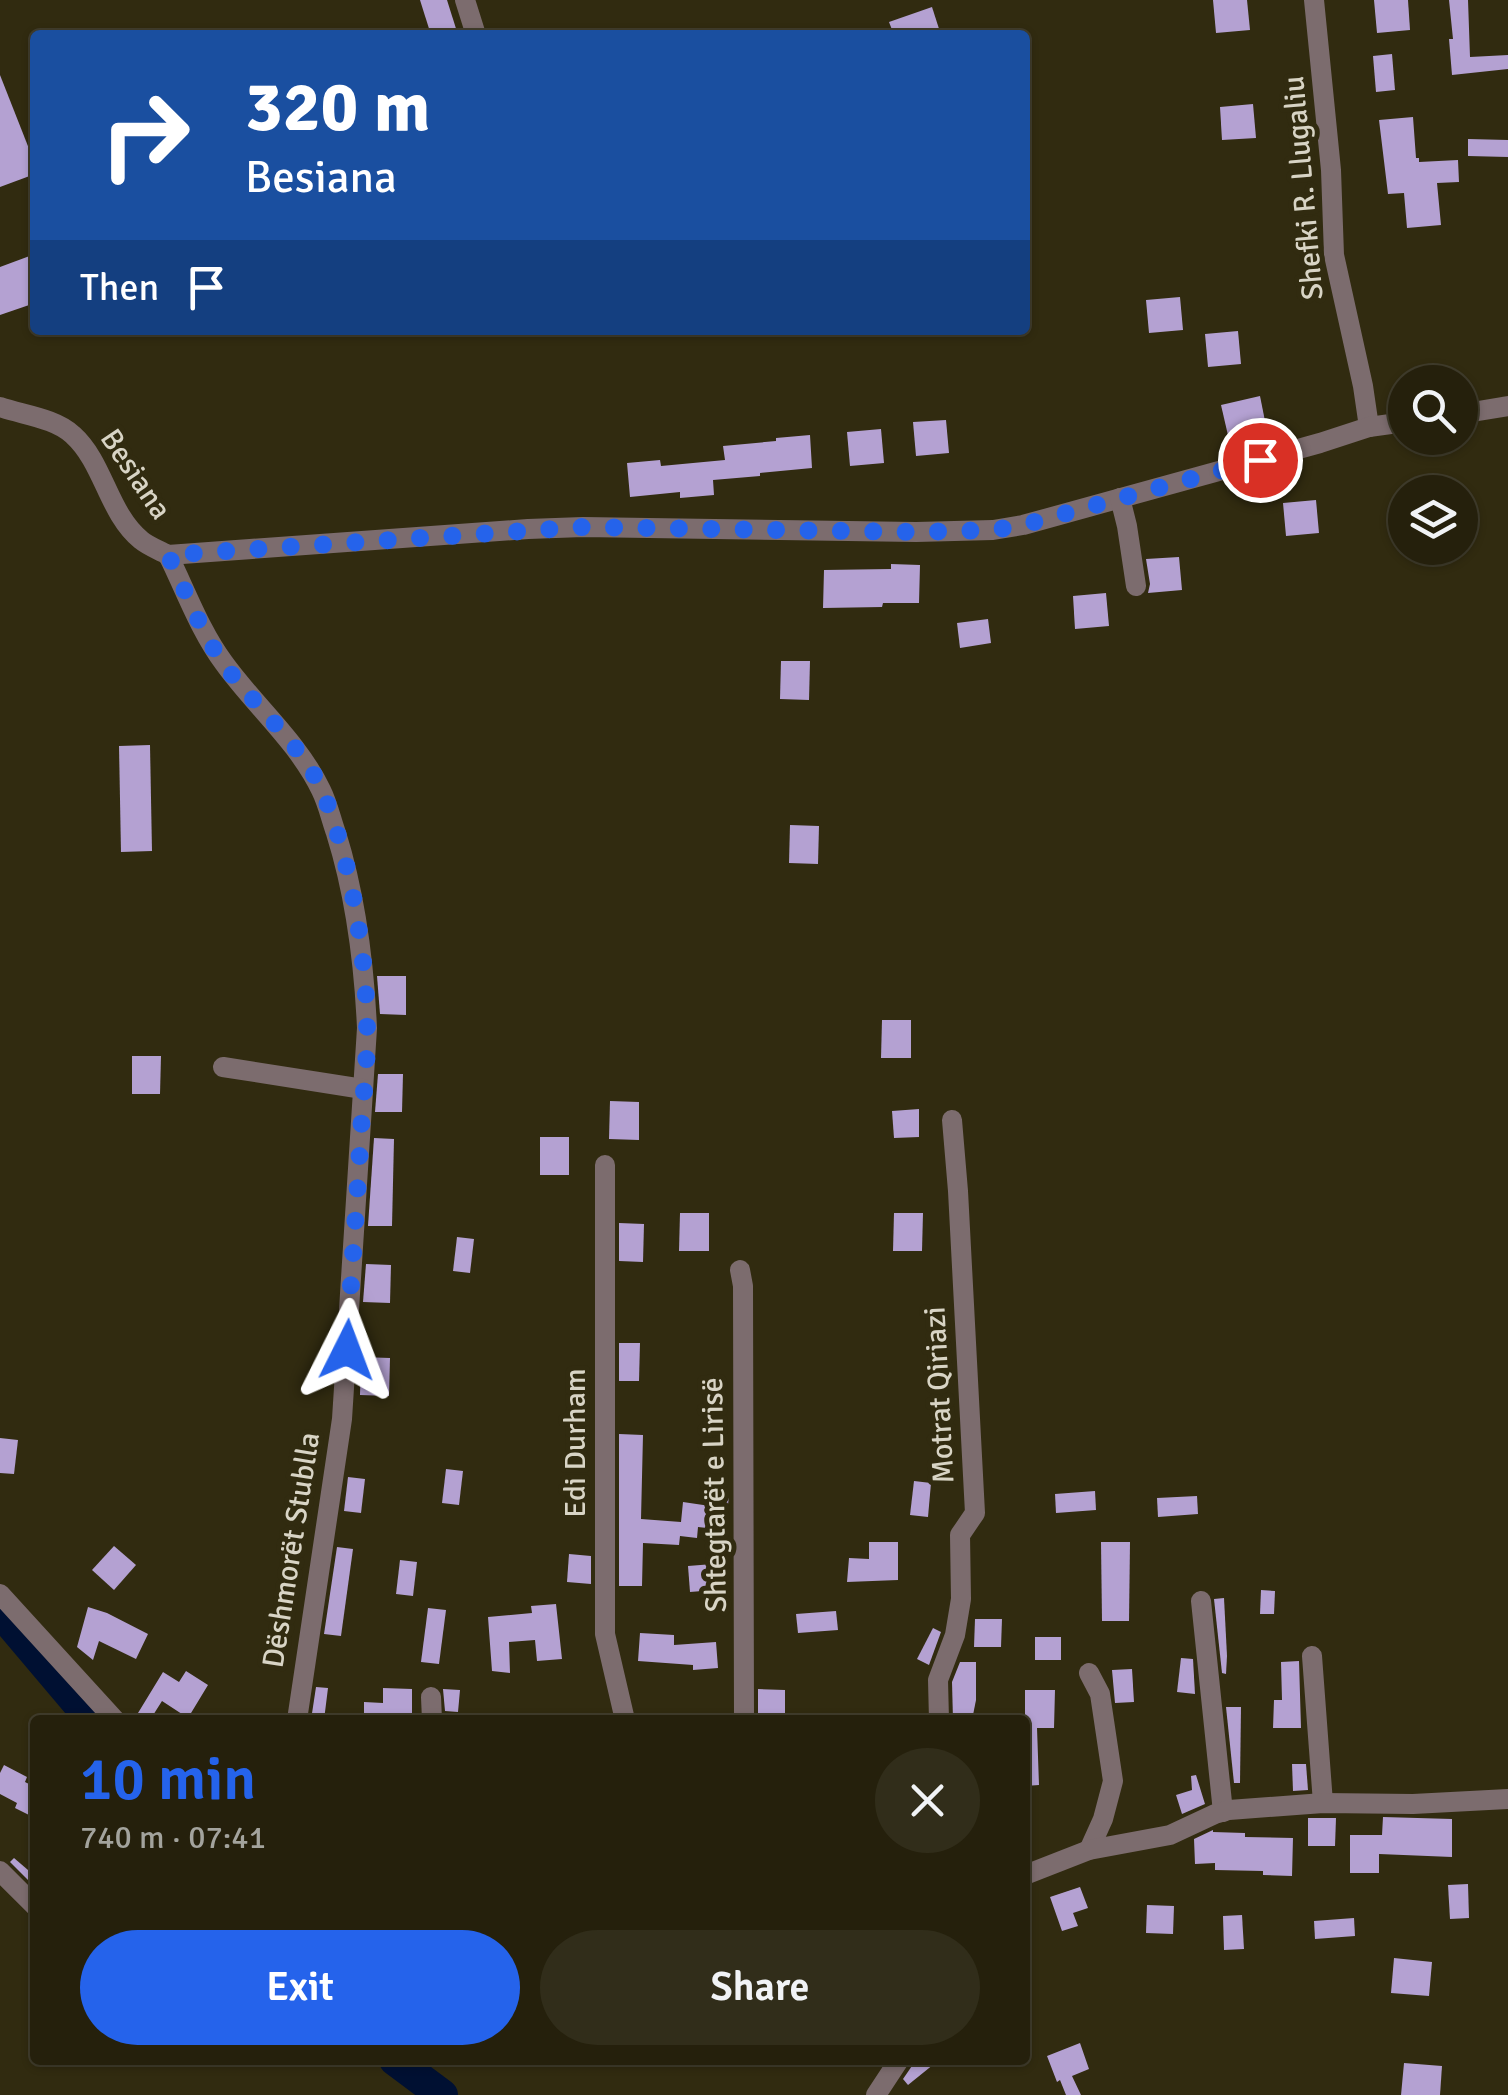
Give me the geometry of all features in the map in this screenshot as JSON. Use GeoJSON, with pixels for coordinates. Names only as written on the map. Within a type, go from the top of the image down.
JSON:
{"type":"FeatureCollection","features":[{"type":"Feature","properties":{"kind":"street"},"geometry":{"type":"LineString","coordinates":[[465,0],[474,30]]}},
{"type":"Feature","properties":{"kind":"street","name":"Shefki R. Llugaliu"},"geometry":{"type":"LineString","coordinates":[[1314,0],[1331,170],[1334,255],[1369,427]]}},
{"type":"Feature","properties":{"kind":"street"},"geometry":{"type":"LineString","coordinates":[[1478,411],[1508,406]]}},
{"type":"Feature","properties":{"kind":"street","name":"Besiana"},"geometry":{"type":"LineString","coordinates":[[0,407],[49,422],[76,437],[131,530],[143,542],[168,555],[582,527],[993,530],[1388,424]]}},
{"type":"Feature","properties":{"kind":"street"},"geometry":{"type":"LineString","coordinates":[[1120,498],[1136,586]]}},
{"type":"Feature","properties":{"kind":"street","name":"Dëshmorët Stublla"},"geometry":{"type":"LineString","coordinates":[[168,555],[222,662],[306,764],[324,795],[355,908],[364,972],[367,1028],[342,1419],[298,1715]]}},
{"type":"Feature","properties":{"kind":"street"},"geometry":{"type":"LineString","coordinates":[[223,1067],[363,1090]]}},
{"type":"Feature","properties":{"kind":"street","name":"Motrat Qiriazi"},"geometry":{"type":"LineString","coordinates":[[938,1715],[938,1680],[954,1635],[961,1599],[960,1535],[974,1513],[952,1120]]}},
{"type":"Feature","properties":{"kind":"street","name":"Edi Durham"},"geometry":{"type":"LineString","coordinates":[[605,1165],[605,1634],[623,1715]]}},
{"type":"Feature","properties":{"kind":"street","name":"Shtegtarët e Lirisë"},"geometry":{"type":"LineString","coordinates":[[740,1270],[744,1715]]}},
{"type":"Feature","properties":{"kind":"street"},"geometry":{"type":"LineString","coordinates":[[0,1594],[110,1715]]}},
{"type":"Feature","properties":{"kind":"street"},"geometry":{"type":"LineString","coordinates":[[1201,1601],[1224,1812]]}},
{"type":"Feature","properties":{"kind":"street"},"geometry":{"type":"LineString","coordinates":[[1312,1656],[1323,1803]]}},
{"type":"Feature","properties":{"kind":"street"},"geometry":{"type":"LineString","coordinates":[[1089,1674],[1100,1694],[1113,1781],[1090,1850]]}},
{"type":"Feature","properties":{"kind":"street"},"geometry":{"type":"LineString","coordinates":[[431,1697],[432,1715]]}},
{"type":"Feature","properties":{"kind":"street"},"geometry":{"type":"LineString","coordinates":[[1030,1873],[1090,1850],[1170,1834],[1224,1812],[1323,1803],[1413,1804],[1508,1798]]}},
{"type":"Feature","properties":{"kind":"street"},"geometry":{"type":"LineString","coordinates":[[0,1871],[30,1901]]}},
{"type":"Feature","properties":{"kind":"street"},"geometry":{"type":"LineString","coordinates":[[876,2095],[897,2065]]}},
{"type":"Feature","properties":{"kind":"water"},"geometry":{"type":"Polygon","coordinates":[[[0,1608],[97,1715],[67,1715],[0,1636],[0,1608]]]}},
{"type":"Feature","properties":{"kind":"building"},"geometry":{"type":"Polygon","coordinates":[[[420,0],[447,0],[456,30],[429,30],[420,0]]]}},
{"type":"Feature","properties":{"kind":"building"},"geometry":{"type":"Polygon","coordinates":[[[1213,0],[1247,0],[1250,30],[1216,33],[1213,0]]]}},
{"type":"Feature","properties":{"kind":"building"},"geometry":{"type":"Polygon","coordinates":[[[1374,0],[1408,0],[1410,30],[1377,33],[1374,0]]]}},
{"type":"Feature","properties":{"kind":"building"},"geometry":{"type":"Polygon","coordinates":[[[1449,0],[1468,0],[1470,57],[1508,55],[1508,69],[1452,75],[1449,0]]]}},
{"type":"Feature","properties":{"kind":"building"},"geometry":{"type":"Polygon","coordinates":[[[932,7],[939,30],[892,30],[889,22],[932,7]]]}},
{"type":"Feature","properties":{"kind":"building"},"geometry":{"type":"Polygon","coordinates":[[[1392,54],[1395,90],[1376,92],[1373,56],[1392,54]]]}},
{"type":"Feature","properties":{"kind":"building"},"geometry":{"type":"Polygon","coordinates":[[[0,75],[30,151],[30,176],[0,187],[0,75]]]}},
{"type":"Feature","properties":{"kind":"building"},"geometry":{"type":"Polygon","coordinates":[[[1253,104],[1256,138],[1222,140],[1220,107],[1253,104]]]}},
{"type":"Feature","properties":{"kind":"building"},"geometry":{"type":"Polygon","coordinates":[[[1413,117],[1419,162],[1458,160],[1459,182],[1437,183],[1441,225],[1407,228],[1404,193],[1388,194],[1379,120],[1413,117]]]}},
{"type":"Feature","properties":{"kind":"building"},"geometry":{"type":"Polygon","coordinates":[[[1468,139],[1508,140],[1508,157],[1468,156],[1468,139]]]}},
{"type":"Feature","properties":{"kind":"building"},"geometry":{"type":"Polygon","coordinates":[[[30,256],[30,305],[0,315],[0,267],[30,256]]]}},
{"type":"Feature","properties":{"kind":"building"},"geometry":{"type":"Polygon","coordinates":[[[1180,297],[1183,330],[1149,333],[1146,300],[1180,297]]]}},
{"type":"Feature","properties":{"kind":"building"},"geometry":{"type":"Polygon","coordinates":[[[1238,331],[1241,364],[1208,367],[1205,334],[1238,331]]]}},
{"type":"Feature","properties":{"kind":"building"},"geometry":{"type":"Polygon","coordinates":[[[1260,396],[1268,436],[1230,444],[1221,405],[1260,396]]]}},
{"type":"Feature","properties":{"kind":"building"},"geometry":{"type":"Polygon","coordinates":[[[946,420],[949,453],[916,456],[913,422],[946,420]]]}},
{"type":"Feature","properties":{"kind":"building"},"geometry":{"type":"Polygon","coordinates":[[[881,429],[884,463],[850,466],[847,432],[881,429]]]}},
{"type":"Feature","properties":{"kind":"building"},"geometry":{"type":"Polygon","coordinates":[[[810,435],[812,468],[713,480],[714,495],[680,498],[680,492],[630,497],[627,463],[660,460],[661,466],[725,460],[723,446],[810,435]]]}},
{"type":"Feature","properties":{"kind":"building"},"geometry":{"type":"Polygon","coordinates":[[[1316,500],[1319,533],[1286,536],[1283,503],[1316,500]]]}},
{"type":"Feature","properties":{"kind":"building"},"geometry":{"type":"Polygon","coordinates":[[[1179,557],[1182,590],[1148,593],[1146,559],[1179,557]]]}},
{"type":"Feature","properties":{"kind":"building"},"geometry":{"type":"Polygon","coordinates":[[[891,564],[920,565],[919,603],[823,608],[824,570],[891,569],[891,564]]]}},
{"type":"Feature","properties":{"kind":"building"},"geometry":{"type":"Polygon","coordinates":[[[1106,593],[1109,626],[1075,629],[1073,596],[1106,593]]]}},
{"type":"Feature","properties":{"kind":"building"},"geometry":{"type":"Polygon","coordinates":[[[988,619],[991,643],[960,648],[957,623],[988,619]]]}},
{"type":"Feature","properties":{"kind":"building"},"geometry":{"type":"Polygon","coordinates":[[[781,661],[810,661],[809,700],[780,699],[781,661]]]}},
{"type":"Feature","properties":{"kind":"building"},"geometry":{"type":"Polygon","coordinates":[[[150,745],[152,851],[121,852],[119,746],[150,745]]]}},
{"type":"Feature","properties":{"kind":"building"},"geometry":{"type":"Polygon","coordinates":[[[790,825],[819,826],[818,864],[789,863],[790,825]]]}},
{"type":"Feature","properties":{"kind":"building"},"geometry":{"type":"Polygon","coordinates":[[[377,976],[406,976],[406,1015],[380,1014],[377,976]]]}},
{"type":"Feature","properties":{"kind":"building"},"geometry":{"type":"Polygon","coordinates":[[[882,1020],[911,1020],[911,1058],[881,1058],[882,1020]]]}},
{"type":"Feature","properties":{"kind":"building"},"geometry":{"type":"Polygon","coordinates":[[[132,1056],[161,1056],[160,1094],[132,1094],[132,1056]]]}},
{"type":"Feature","properties":{"kind":"building"},"geometry":{"type":"Polygon","coordinates":[[[378,1074],[403,1074],[402,1112],[375,1112],[378,1074]]]}},
{"type":"Feature","properties":{"kind":"building"},"geometry":{"type":"Polygon","coordinates":[[[610,1101],[639,1102],[639,1140],[609,1139],[610,1101]]]}},
{"type":"Feature","properties":{"kind":"building"},"geometry":{"type":"Polygon","coordinates":[[[919,1109],[919,1137],[894,1138],[892,1111],[919,1109]]]}},
{"type":"Feature","properties":{"kind":"building"},"geometry":{"type":"Polygon","coordinates":[[[540,1137],[569,1137],[569,1175],[540,1175],[540,1137]]]}},
{"type":"Feature","properties":{"kind":"building"},"geometry":{"type":"Polygon","coordinates":[[[374,1138],[394,1139],[392,1226],[368,1226],[374,1138]]]}},
{"type":"Feature","properties":{"kind":"building"},"geometry":{"type":"Polygon","coordinates":[[[680,1213],[709,1213],[709,1251],[679,1251],[680,1213]]]}},
{"type":"Feature","properties":{"kind":"building"},"geometry":{"type":"Polygon","coordinates":[[[894,1213],[923,1213],[922,1251],[893,1251],[894,1213]]]}},
{"type":"Feature","properties":{"kind":"building"},"geometry":{"type":"Polygon","coordinates":[[[619,1223],[644,1224],[643,1262],[619,1261],[619,1223]]]}},
{"type":"Feature","properties":{"kind":"building"},"geometry":{"type":"Polygon","coordinates":[[[457,1237],[474,1239],[470,1273],[453,1271],[457,1237]]]}},
{"type":"Feature","properties":{"kind":"building"},"geometry":{"type":"Polygon","coordinates":[[[366,1264],[391,1265],[390,1303],[363,1302],[366,1264]]]}},
{"type":"Feature","properties":{"kind":"building"},"geometry":{"type":"Polygon","coordinates":[[[619,1343],[640,1343],[639,1381],[619,1381],[619,1343]]]}},
{"type":"Feature","properties":{"kind":"building"},"geometry":{"type":"Polygon","coordinates":[[[361,1357],[390,1358],[389,1396],[360,1395],[361,1357]]]}},
{"type":"Feature","properties":{"kind":"building"},"geometry":{"type":"Polygon","coordinates":[[[619,1434],[643,1435],[641,1519],[681,1522],[683,1502],[710,1506],[712,1494],[729,1496],[725,1530],[698,1527],[697,1538],[680,1536],[679,1545],[643,1543],[642,1586],[619,1586],[619,1434]]]}},
{"type":"Feature","properties":{"kind":"building"},"geometry":{"type":"Polygon","coordinates":[[[0,1438],[18,1440],[14,1474],[0,1473],[0,1438]]]}},
{"type":"Feature","properties":{"kind":"building"},"geometry":{"type":"Polygon","coordinates":[[[446,1469],[463,1471],[459,1505],[442,1503],[446,1469]]]}},
{"type":"Feature","properties":{"kind":"building"},"geometry":{"type":"Polygon","coordinates":[[[348,1477],[365,1479],[361,1513],[344,1511],[348,1477]]]}},
{"type":"Feature","properties":{"kind":"building"},"geometry":{"type":"Polygon","coordinates":[[[914,1481],[931,1483],[928,1517],[910,1515],[914,1481]]]}},
{"type":"Feature","properties":{"kind":"building"},"geometry":{"type":"Polygon","coordinates":[[[1095,1491],[1096,1510],[1056,1513],[1055,1494],[1095,1491]]]}},
{"type":"Feature","properties":{"kind":"building"},"geometry":{"type":"Polygon","coordinates":[[[1197,1496],[1198,1514],[1158,1517],[1157,1498],[1197,1496]]]}},
{"type":"Feature","properties":{"kind":"building"},"geometry":{"type":"Polygon","coordinates":[[[869,1542],[898,1542],[898,1580],[847,1582],[849,1558],[869,1559],[869,1542]]]}},
{"type":"Feature","properties":{"kind":"building"},"geometry":{"type":"Polygon","coordinates":[[[1101,1542],[1130,1542],[1129,1621],[1102,1621],[1101,1542]]]}},
{"type":"Feature","properties":{"kind":"building"},"geometry":{"type":"Polygon","coordinates":[[[114,1546],[136,1565],[114,1590],[92,1570],[114,1546]]]}},
{"type":"Feature","properties":{"kind":"building"},"geometry":{"type":"Polygon","coordinates":[[[337,1547],[353,1549],[341,1636],[324,1634],[337,1547]]]}},
{"type":"Feature","properties":{"kind":"building"},"geometry":{"type":"Polygon","coordinates":[[[569,1554],[591,1556],[591,1584],[567,1582],[569,1554]]]}},
{"type":"Feature","properties":{"kind":"building"},"geometry":{"type":"Polygon","coordinates":[[[400,1560],[417,1562],[413,1596],[396,1594],[400,1560]]]}},
{"type":"Feature","properties":{"kind":"building"},"geometry":{"type":"Polygon","coordinates":[[[713,1564],[715,1590],[690,1592],[688,1566],[713,1564]]]}},
{"type":"Feature","properties":{"kind":"building"},"geometry":{"type":"Polygon","coordinates":[[[1261,1590],[1275,1591],[1274,1614],[1260,1614],[1261,1590]]]}},
{"type":"Feature","properties":{"kind":"building"},"geometry":{"type":"Polygon","coordinates":[[[1224,1598],[1226,1674],[1222,1673],[1214,1599],[1224,1598]]]}},
{"type":"Feature","properties":{"kind":"building"},"geometry":{"type":"Polygon","coordinates":[[[556,1604],[562,1659],[537,1661],[535,1640],[509,1642],[510,1673],[492,1671],[488,1617],[532,1613],[531,1606],[556,1604]]]}},
{"type":"Feature","properties":{"kind":"building"},"geometry":{"type":"Polygon","coordinates":[[[88,1607],[148,1634],[136,1659],[99,1641],[93,1660],[77,1647],[88,1607]]]}},
{"type":"Feature","properties":{"kind":"building"},"geometry":{"type":"Polygon","coordinates":[[[428,1608],[446,1610],[439,1664],[421,1662],[428,1608]]]}},
{"type":"Feature","properties":{"kind":"building"},"geometry":{"type":"Polygon","coordinates":[[[836,1611],[838,1630],[798,1633],[796,1614],[836,1611]]]}},
{"type":"Feature","properties":{"kind":"building"},"geometry":{"type":"Polygon","coordinates":[[[975,1619],[1002,1619],[1001,1647],[974,1647],[975,1619]]]}},
{"type":"Feature","properties":{"kind":"building"},"geometry":{"type":"Polygon","coordinates":[[[933,1628],[941,1632],[929,1665],[917,1659],[933,1628]]]}},
{"type":"Feature","properties":{"kind":"building"},"geometry":{"type":"Polygon","coordinates":[[[640,1633],[674,1635],[674,1645],[716,1642],[718,1668],[693,1670],[693,1665],[638,1661],[640,1633]]]}},
{"type":"Feature","properties":{"kind":"building"},"geometry":{"type":"Polygon","coordinates":[[[1035,1637],[1061,1637],[1061,1660],[1035,1660],[1035,1637]]]}},
{"type":"Feature","properties":{"kind":"building"},"geometry":{"type":"Polygon","coordinates":[[[1181,1658],[1193,1659],[1195,1694],[1177,1692],[1181,1658]]]}},
{"type":"Feature","properties":{"kind":"building"},"geometry":{"type":"Polygon","coordinates":[[[1299,1661],[1301,1728],[1273,1728],[1274,1700],[1282,1700],[1281,1662],[1299,1661]]]}},
{"type":"Feature","properties":{"kind":"building"},"geometry":{"type":"Polygon","coordinates":[[[960,1662],[976,1662],[973,1715],[953,1715],[952,1682],[960,1662]]]}},
{"type":"Feature","properties":{"kind":"building"},"geometry":{"type":"Polygon","coordinates":[[[1132,1669],[1134,1702],[1115,1703],[1112,1670],[1132,1669]]]}},
{"type":"Feature","properties":{"kind":"building"},"geometry":{"type":"Polygon","coordinates":[[[186,1671],[208,1685],[190,1715],[162,1701],[153,1715],[138,1713],[163,1672],[179,1682],[186,1671]]]}},
{"type":"Feature","properties":{"kind":"building"},"geometry":{"type":"Polygon","coordinates":[[[316,1687],[328,1688],[325,1715],[312,1715],[316,1687]]]}},
{"type":"Feature","properties":{"kind":"building"},"geometry":{"type":"Polygon","coordinates":[[[383,1688],[412,1689],[412,1715],[364,1715],[364,1702],[383,1703],[383,1688]]]}},
{"type":"Feature","properties":{"kind":"building"},"geometry":{"type":"Polygon","coordinates":[[[443,1689],[460,1690],[458,1712],[445,1711],[443,1689]]]}},
{"type":"Feature","properties":{"kind":"building"},"geometry":{"type":"Polygon","coordinates":[[[758,1689],[785,1690],[785,1715],[758,1715],[758,1689]]]}},
{"type":"Feature","properties":{"kind":"building"},"geometry":{"type":"Polygon","coordinates":[[[1025,1690],[1055,1690],[1054,1728],[1037,1728],[1039,1785],[1030,1786],[1030,1715],[1025,1715],[1025,1690]]]}},
{"type":"Feature","properties":{"kind":"building"},"geometry":{"type":"Polygon","coordinates":[[[1226,1707],[1241,1707],[1240,1783],[1234,1783],[1226,1707]]]}},
{"type":"Feature","properties":{"kind":"building"},"geometry":{"type":"Polygon","coordinates":[[[1292,1764],[1306,1764],[1308,1790],[1293,1791],[1292,1764]]]}},
{"type":"Feature","properties":{"kind":"building"},"geometry":{"type":"Polygon","coordinates":[[[4,1765],[27,1777],[30,1816],[0,1794],[4,1765]]]}},
{"type":"Feature","properties":{"kind":"building"},"geometry":{"type":"Polygon","coordinates":[[[1196,1775],[1205,1804],[1182,1814],[1176,1795],[1192,1790],[1191,1776],[1196,1775]]]}},
{"type":"Feature","properties":{"kind":"building"},"geometry":{"type":"Polygon","coordinates":[[[1383,1817],[1452,1819],[1452,1857],[1379,1854],[1379,1873],[1350,1873],[1350,1835],[1382,1835],[1383,1817]]]}},
{"type":"Feature","properties":{"kind":"building"},"geometry":{"type":"Polygon","coordinates":[[[1308,1818],[1336,1818],[1335,1846],[1308,1846],[1308,1818]]]}},
{"type":"Feature","properties":{"kind":"building"},"geometry":{"type":"Polygon","coordinates":[[[1213,1830],[1245,1833],[1245,1837],[1293,1838],[1292,1876],[1215,1870],[1215,1863],[1195,1864],[1194,1839],[1213,1830]]]}},
{"type":"Feature","properties":{"kind":"building"},"geometry":{"type":"Polygon","coordinates":[[[14,1858],[30,1872],[30,1882],[10,1862],[14,1858]]]}},
{"type":"Feature","properties":{"kind":"building"},"geometry":{"type":"Polygon","coordinates":[[[1468,1884],[1469,1918],[1450,1919],[1448,1885],[1468,1884]]]}},
{"type":"Feature","properties":{"kind":"building"},"geometry":{"type":"Polygon","coordinates":[[[1080,1887],[1088,1908],[1073,1913],[1078,1926],[1062,1931],[1050,1897],[1080,1887]]]}},
{"type":"Feature","properties":{"kind":"building"},"geometry":{"type":"Polygon","coordinates":[[[1147,1905],[1174,1906],[1173,1934],[1146,1933],[1147,1905]]]}},
{"type":"Feature","properties":{"kind":"building"},"geometry":{"type":"Polygon","coordinates":[[[1242,1915],[1244,1949],[1224,1950],[1223,1916],[1242,1915]]]}},
{"type":"Feature","properties":{"kind":"building"},"geometry":{"type":"Polygon","coordinates":[[[1354,1918],[1355,1936],[1315,1939],[1314,1921],[1354,1918]]]}},
{"type":"Feature","properties":{"kind":"building"},"geometry":{"type":"Polygon","coordinates":[[[1394,1958],[1432,1962],[1429,1996],[1391,1993],[1394,1958]]]}},
{"type":"Feature","properties":{"kind":"building"},"geometry":{"type":"Polygon","coordinates":[[[1080,2043],[1089,2069],[1072,2076],[1081,2095],[1066,2095],[1047,2056],[1080,2043]]]}},
{"type":"Feature","properties":{"kind":"building"},"geometry":{"type":"Polygon","coordinates":[[[1404,2063],[1442,2066],[1440,2095],[1401,2095],[1404,2063]]]}},
{"type":"Feature","properties":{"kind":"building"},"geometry":{"type":"Polygon","coordinates":[[[913,2065],[933,2065],[908,2085],[903,2079],[913,2065]]]}},
{"type":"Feature","properties":{"kind":"waterway"},"geometry":{"type":"LineString","coordinates":[[402,2065],[442,2095]]}},
{"type":"Feature","properties":{"kind":"route"},"geometry":{"type":"LineString","coordinates":[[347,1350],[367,1028],[355,908],[324,795],[306,764],[222,662],[168,555],[582,527],[993,530],[1260,460]]}}]}
